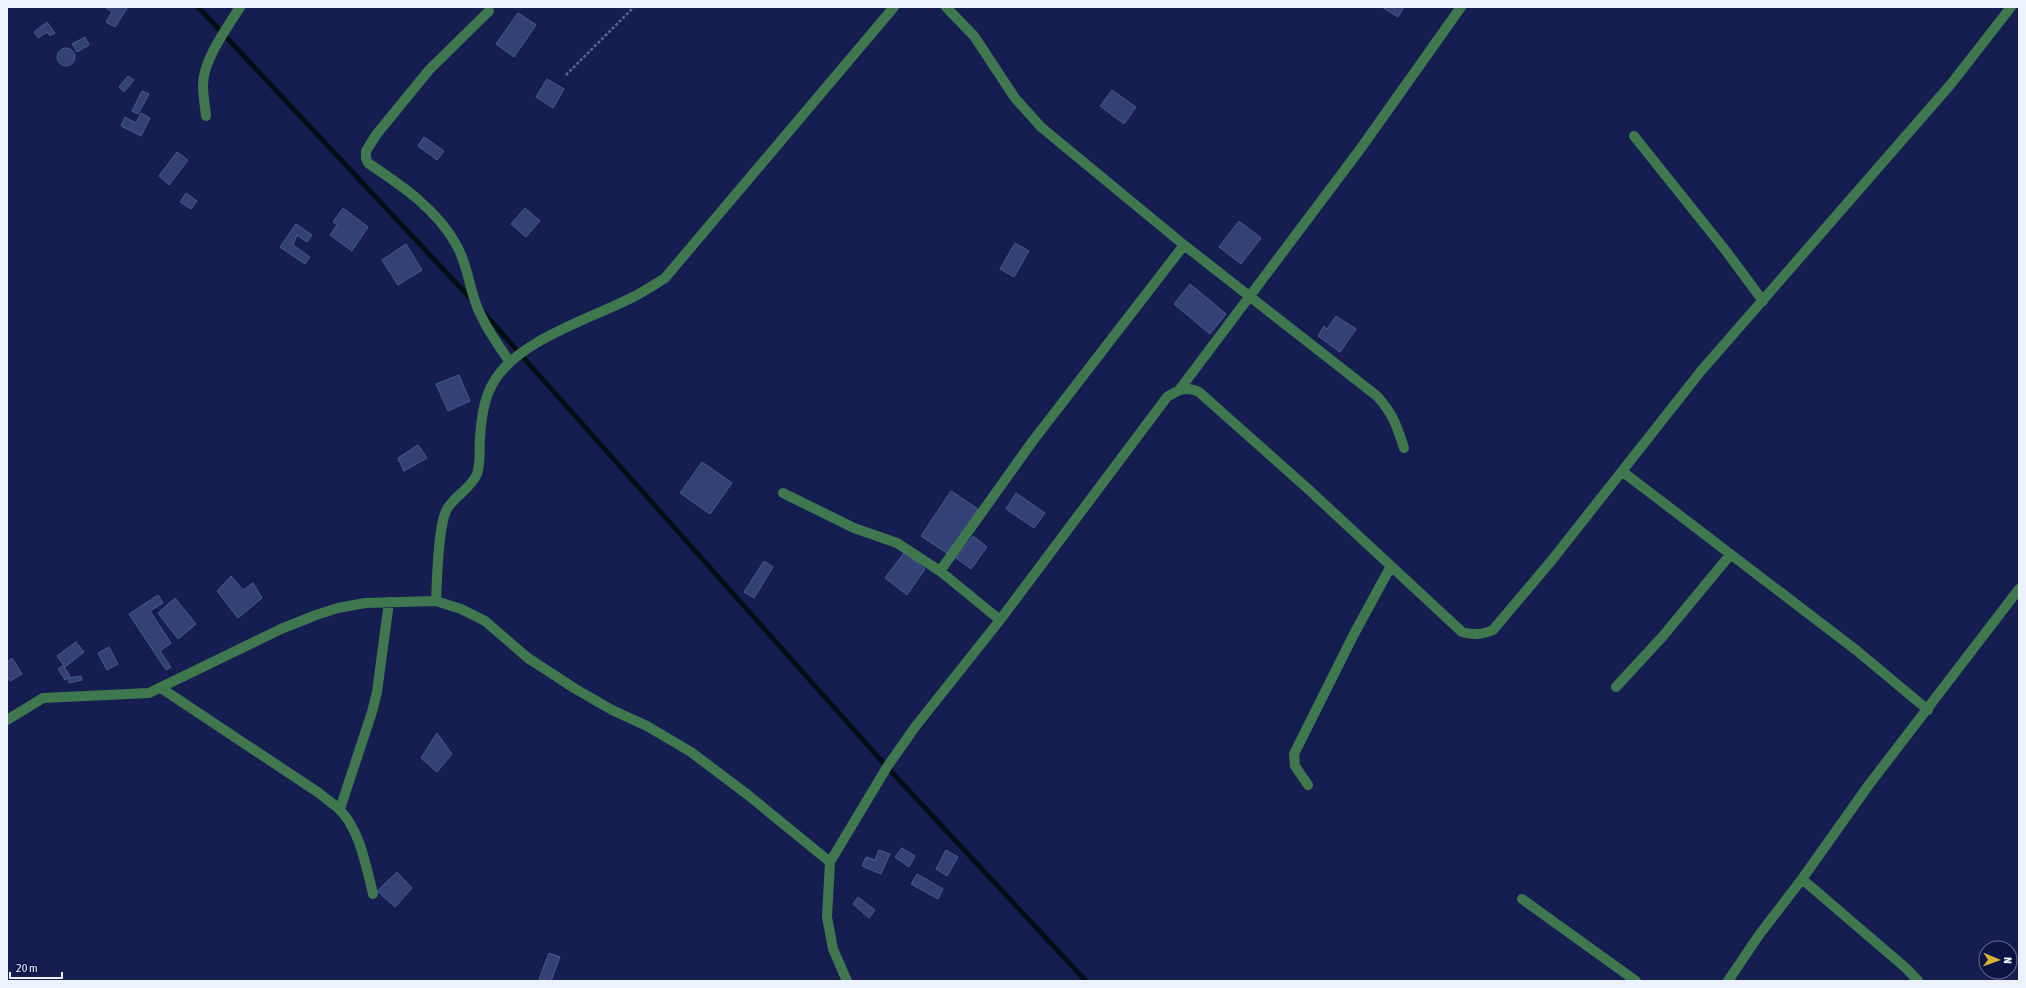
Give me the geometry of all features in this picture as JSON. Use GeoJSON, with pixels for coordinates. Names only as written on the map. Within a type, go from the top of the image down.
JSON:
{"type":"FeatureCollection","features":[{"type":"Feature","properties":{"kind":"street"},"geometry":{"type":"LineString","coordinates":[[206,116],[203,85],[204,75],[223,35],[240,7]]}},
{"type":"Feature","properties":{"kind":"street"},"geometry":{"type":"LineString","coordinates":[[436,601],[442,526],[446,512],[453,500],[476,475],[480,437],[487,397],[495,380],[510,362],[559,331],[636,296],[665,278],[894,7]]}},
{"type":"Feature","properties":{"kind":"street"},"geometry":{"type":"LineString","coordinates":[[946,7],[974,36],[1015,98],[1042,127],[1184,245],[1377,396],[1396,420],[1404,448]]}},
{"type":"Feature","properties":{"kind":"street"},"geometry":{"type":"LineString","coordinates":[[847,981],[833,949],[826,917],[830,862],[853,821],[899,750],[1000,620],[1158,407],[1167,397],[1180,389],[1249,295],[1361,148],[1461,7]]}},
{"type":"Feature","properties":{"kind":"street"},"geometry":{"type":"LineString","coordinates":[[1180,389],[1190,388],[1199,392],[1462,632],[1472,635],[1484,634],[1493,630],[1623,472],[1701,371],[1951,84],[2011,7]]}},
{"type":"Feature","properties":{"kind":"street"},"geometry":{"type":"LineString","coordinates":[[489,11],[429,70],[376,135],[366,151],[366,158],[368,163],[400,184],[434,215],[447,231],[457,246],[476,304],[492,336],[510,362]]}},
{"type":"Feature","properties":{"kind":"street"},"geometry":{"type":"LineString","coordinates":[[1634,136],[1726,251],[1763,301]]}},
{"type":"Feature","properties":{"kind":"street"},"geometry":{"type":"LineString","coordinates":[[940,571],[1032,442],[1184,245]]}},
{"type":"Feature","properties":{"kind":"street"},"geometry":{"type":"LineString","coordinates":[[1623,472],[1856,650],[1928,710]]}},
{"type":"Feature","properties":{"kind":"street"},"geometry":{"type":"LineString","coordinates":[[783,493],[854,528],[897,543],[940,571],[1000,620]]}},
{"type":"Feature","properties":{"kind":"street"},"geometry":{"type":"LineString","coordinates":[[1616,687],[1663,636],[1730,554]]}},
{"type":"Feature","properties":{"kind":"street"},"geometry":{"type":"LineString","coordinates":[[1308,785],[1295,766],[1294,754],[1350,640],[1391,566]]}},
{"type":"Feature","properties":{"kind":"street"},"geometry":{"type":"LineString","coordinates":[[1728,981],[1759,935],[1802,880],[1868,786],[1928,710],[2019,589]]}},
{"type":"Feature","properties":{"kind":"street"},"geometry":{"type":"LineString","coordinates":[[7,720],[43,698],[149,693],[274,633],[316,615],[365,603],[436,601],[461,609],[485,621],[528,658],[574,688],[612,710],[647,726],[691,752],[748,794],[830,862]]}},
{"type":"Feature","properties":{"kind":"street"},"geometry":{"type":"LineString","coordinates":[[340,809],[374,706],[389,602]]}},
{"type":"Feature","properties":{"kind":"street"},"geometry":{"type":"LineString","coordinates":[[161,688],[319,793],[340,809],[362,849],[373,894]]}},
{"type":"Feature","properties":{"kind":"street"},"geometry":{"type":"LineString","coordinates":[[1802,880],[1918,981]]}},
{"type":"Feature","properties":{"kind":"street"},"geometry":{"type":"LineString","coordinates":[[1522,899],[1636,981]]}},
{"type":"Feature","properties":{"kind":"path"},"geometry":{"type":"LineString","coordinates":[[566,76],[634,7]]}},
{"type":"Feature","properties":{"kind":"building"},"geometry":{"type":"Polygon","coordinates":[[[105,7],[128,7],[115,27],[106,22],[112,12],[105,7]]]}},
{"type":"Feature","properties":{"kind":"building"},"geometry":{"type":"Polygon","coordinates":[[[1382,7],[1404,7],[1398,17],[1382,7]]]}},
{"type":"Feature","properties":{"kind":"building"},"geometry":{"type":"Polygon","coordinates":[[[518,13],[536,25],[514,57],[496,44],[518,13]]]}},
{"type":"Feature","properties":{"kind":"building"},"geometry":{"type":"Polygon","coordinates":[[[47,22],[55,33],[50,36],[47,32],[38,38],[34,32],[47,22]]]}},
{"type":"Feature","properties":{"kind":"building"},"geometry":{"type":"Polygon","coordinates":[[[85,37],[89,45],[77,52],[72,44],[85,37]]]}},
{"type":"Feature","properties":{"kind":"building"},"geometry":{"type":"Polygon","coordinates":[[[66,48],[72,51],[75,57],[72,63],[66,66],[60,63],[57,57],[60,51],[66,48]]]}},
{"type":"Feature","properties":{"kind":"building"},"geometry":{"type":"Polygon","coordinates":[[[128,76],[134,80],[124,92],[119,87],[128,76]]]}},
{"type":"Feature","properties":{"kind":"building"},"geometry":{"type":"Polygon","coordinates":[[[547,79],[564,89],[553,108],[536,97],[547,79]]]}},
{"type":"Feature","properties":{"kind":"building"},"geometry":{"type":"Polygon","coordinates":[[[1112,90],[1136,107],[1124,124],[1100,106],[1112,90]]]}},
{"type":"Feature","properties":{"kind":"building"},"geometry":{"type":"Polygon","coordinates":[[[142,91],[149,94],[138,114],[132,111],[142,91]]]}},
{"type":"Feature","properties":{"kind":"building"},"geometry":{"type":"Polygon","coordinates":[[[141,113],[150,118],[141,136],[121,126],[125,117],[136,123],[141,113]]]}},
{"type":"Feature","properties":{"kind":"building"},"geometry":{"type":"Polygon","coordinates":[[[424,137],[444,151],[437,160],[418,146],[424,137]]]}},
{"type":"Feature","properties":{"kind":"building"},"geometry":{"type":"Polygon","coordinates":[[[177,152],[188,160],[169,185],[159,176],[177,152]]]}},
{"type":"Feature","properties":{"kind":"building"},"geometry":{"type":"Polygon","coordinates":[[[186,193],[197,201],[191,209],[180,202],[186,193]]]}},
{"type":"Feature","properties":{"kind":"building"},"geometry":{"type":"Polygon","coordinates":[[[343,208],[368,227],[352,251],[330,235],[337,225],[333,222],[343,208]]]}},
{"type":"Feature","properties":{"kind":"building"},"geometry":{"type":"Polygon","coordinates":[[[525,208],[540,221],[526,237],[511,224],[525,208]]]}},
{"type":"Feature","properties":{"kind":"building"},"geometry":{"type":"Polygon","coordinates":[[[1239,221],[1261,238],[1241,264],[1219,247],[1239,221]]]}},
{"type":"Feature","properties":{"kind":"building"},"geometry":{"type":"Polygon","coordinates":[[[296,224],[312,235],[307,242],[297,235],[293,245],[310,257],[305,264],[280,247],[296,224]]]}},
{"type":"Feature","properties":{"kind":"building"},"geometry":{"type":"Polygon","coordinates":[[[1015,243],[1029,251],[1014,277],[1000,269],[1015,243]]]}},
{"type":"Feature","properties":{"kind":"building"},"geometry":{"type":"Polygon","coordinates":[[[406,244],[422,270],[398,285],[382,260],[406,244]]]}},
{"type":"Feature","properties":{"kind":"building"},"geometry":{"type":"Polygon","coordinates":[[[1190,284],[1226,314],[1210,334],[1174,304],[1190,284]]]}},
{"type":"Feature","properties":{"kind":"building"},"geometry":{"type":"Polygon","coordinates":[[[1336,316],[1356,329],[1340,352],[1318,336],[1324,326],[1327,329],[1336,316]]]}},
{"type":"Feature","properties":{"kind":"building"},"geometry":{"type":"Polygon","coordinates":[[[459,375],[470,401],[448,411],[436,384],[459,375]]]}},
{"type":"Feature","properties":{"kind":"building"},"geometry":{"type":"Polygon","coordinates":[[[418,445],[427,458],[404,471],[398,458],[418,445]]]}},
{"type":"Feature","properties":{"kind":"building"},"geometry":{"type":"Polygon","coordinates":[[[702,462],[732,483],[710,514],[680,493],[702,462]]]}},
{"type":"Feature","properties":{"kind":"building"},"geometry":{"type":"Polygon","coordinates":[[[951,491],[978,509],[948,554],[921,536],[951,491]]]}},
{"type":"Feature","properties":{"kind":"building"},"geometry":{"type":"Polygon","coordinates":[[[1016,493],[1045,513],[1034,528],[1006,509],[1016,493]]]}},
{"type":"Feature","properties":{"kind":"building"},"geometry":{"type":"Polygon","coordinates":[[[973,536],[987,547],[971,569],[956,558],[973,536]]]}},
{"type":"Feature","properties":{"kind":"building"},"geometry":{"type":"Polygon","coordinates":[[[904,553],[925,569],[907,595],[885,578],[904,553]]]}},
{"type":"Feature","properties":{"kind":"building"},"geometry":{"type":"Polygon","coordinates":[[[764,561],[773,567],[754,598],[744,592],[764,561]]]}},
{"type":"Feature","properties":{"kind":"building"},"geometry":{"type":"Polygon","coordinates":[[[231,576],[243,590],[253,583],[262,598],[238,618],[217,591],[231,576]]]}},
{"type":"Feature","properties":{"kind":"building"},"geometry":{"type":"Polygon","coordinates":[[[158,595],[163,603],[150,611],[171,643],[160,651],[171,667],[166,670],[129,614],[158,595]]]}},
{"type":"Feature","properties":{"kind":"building"},"geometry":{"type":"Polygon","coordinates":[[[175,598],[196,624],[178,639],[158,613],[175,598]]]}},
{"type":"Feature","properties":{"kind":"building"},"geometry":{"type":"Polygon","coordinates":[[[76,642],[84,652],[65,667],[57,656],[76,642]]]}},
{"type":"Feature","properties":{"kind":"building"},"geometry":{"type":"Polygon","coordinates":[[[109,647],[118,664],[107,670],[98,653],[109,647]]]}},
{"type":"Feature","properties":{"kind":"building"},"geometry":{"type":"Polygon","coordinates":[[[12,658],[22,674],[10,681],[7,676],[7,662],[12,658]]]}},
{"type":"Feature","properties":{"kind":"building"},"geometry":{"type":"Polygon","coordinates":[[[63,665],[70,676],[65,680],[58,669],[63,665]]]}},
{"type":"Feature","properties":{"kind":"building"},"geometry":{"type":"Polygon","coordinates":[[[81,676],[82,680],[69,683],[68,678],[81,676]]]}},
{"type":"Feature","properties":{"kind":"building"},"geometry":{"type":"Polygon","coordinates":[[[437,733],[452,754],[437,772],[421,758],[437,733]]]}},
{"type":"Feature","properties":{"kind":"building"},"geometry":{"type":"Polygon","coordinates":[[[902,848],[915,856],[909,867],[895,857],[902,848]]]}},
{"type":"Feature","properties":{"kind":"building"},"geometry":{"type":"Polygon","coordinates":[[[879,850],[890,854],[881,874],[862,866],[866,857],[875,860],[879,850]]]}},
{"type":"Feature","properties":{"kind":"building"},"geometry":{"type":"Polygon","coordinates":[[[946,850],[958,857],[947,876],[936,869],[946,850]]]}},
{"type":"Feature","properties":{"kind":"building"},"geometry":{"type":"Polygon","coordinates":[[[397,872],[412,888],[395,907],[377,891],[397,872]]]}},
{"type":"Feature","properties":{"kind":"building"},"geometry":{"type":"Polygon","coordinates":[[[917,874],[943,889],[938,899],[911,884],[917,874]]]}},
{"type":"Feature","properties":{"kind":"building"},"geometry":{"type":"Polygon","coordinates":[[[858,897],[875,910],[869,918],[853,904],[858,897]]]}},
{"type":"Feature","properties":{"kind":"building"},"geometry":{"type":"Polygon","coordinates":[[[549,953],[560,957],[551,981],[547,981],[539,979],[549,953]]]}},
{"type":"Feature","properties":{"kind":"waterway"},"geometry":{"type":"LineString","coordinates":[[198,7],[472,300]]}},
{"type":"Feature","properties":{"kind":"waterway"},"geometry":{"type":"LineString","coordinates":[[483,312],[887,767],[1086,981]]}}]}
